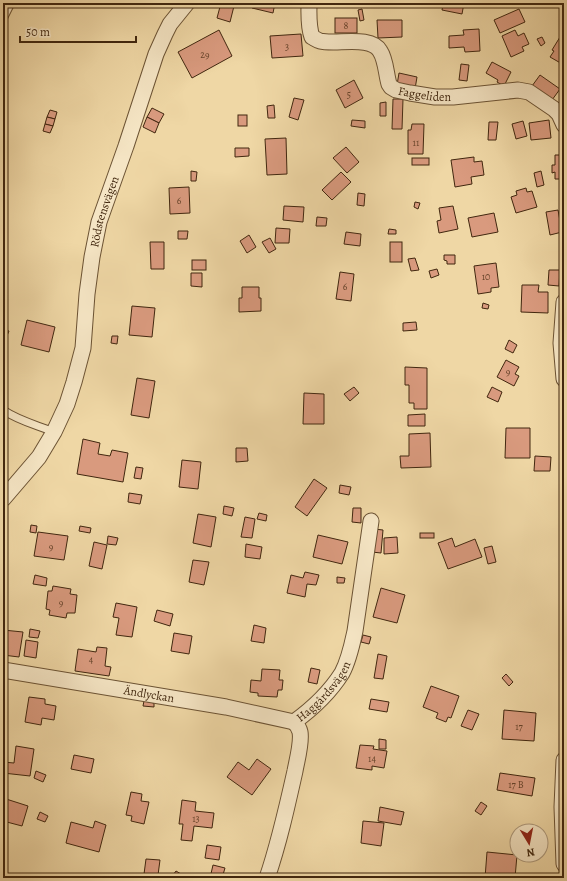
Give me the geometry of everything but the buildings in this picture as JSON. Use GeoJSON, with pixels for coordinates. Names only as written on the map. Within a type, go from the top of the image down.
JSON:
{"type":"FeatureCollection","features":[{"type":"Feature","properties":{"kind":"street","name":"Rödstensvägen"},"geometry":{"type":"LineString","coordinates":[[3,499],[39,457],[54,432],[67,404],[80,363],[87,294],[99,222],[159,47],[170,24],[187,3]]}},
{"type":"Feature","properties":{"kind":"street","name":"Faggeliden"},"geometry":{"type":"LineString","coordinates":[[309,3],[309,22],[312,37],[320,41],[366,42],[377,47],[382,56],[389,84],[396,90],[435,97],[453,98],[518,90],[529,92],[554,109],[559,114],[564,125]]}},
{"type":"Feature","properties":{"kind":"street"},"geometry":{"type":"LineString","coordinates":[[564,302],[561,343],[564,379]]}},
{"type":"Feature","properties":{"kind":"street","name":"Haggårdsvägen"},"geometry":{"type":"LineString","coordinates":[[268,878],[287,807],[298,756],[301,737],[299,727],[294,722],[317,702],[332,686],[342,672],[348,658],[355,631],[371,521]]}},
{"type":"Feature","properties":{"kind":"street","name":"Ändlyckan"},"geometry":{"type":"LineString","coordinates":[[3,670],[226,707],[294,722]]}},
{"type":"Feature","properties":{"kind":"street"},"geometry":{"type":"LineString","coordinates":[[564,760],[562,814],[564,864]]}},
{"type":"Feature","properties":{"kind":"lane"},"geometry":{"type":"LineString","coordinates":[[3,19],[11,3]]}},
{"type":"Feature","properties":{"kind":"lane"},"geometry":{"type":"LineString","coordinates":[[3,410],[18,419],[54,432]]}}]}
